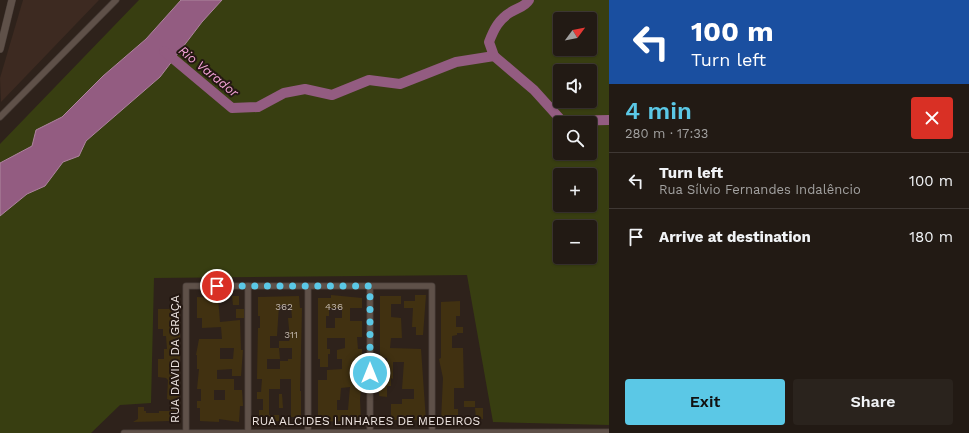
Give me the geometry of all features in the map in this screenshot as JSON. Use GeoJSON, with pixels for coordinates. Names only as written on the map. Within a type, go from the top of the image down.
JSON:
{"type":"FeatureCollection","features":[{"type":"Feature","properties":{"kind":"street"},"geometry":{"type":"LineString","coordinates":[[0,49],[12,0]]}},
{"type":"Feature","properties":{"kind":"street"},"geometry":{"type":"LineString","coordinates":[[0,117],[116,0]]}},
{"type":"Feature","properties":{"kind":"street","name":"RUA DAVID DA GRAÇA"},"geometry":{"type":"LineString","coordinates":[[186,432],[186,286],[248,286]]}},
{"type":"Feature","properties":{"kind":"street"},"geometry":{"type":"LineString","coordinates":[[248,432],[248,286],[432,286],[432,432]]}},
{"type":"Feature","properties":{"kind":"street"},"geometry":{"type":"LineString","coordinates":[[308,286],[308,432]]}},
{"type":"Feature","properties":{"kind":"street"},"geometry":{"type":"LineString","coordinates":[[370,286],[370,432]]}},
{"type":"Feature","properties":{"kind":"street","name":"RUA ALCIDES LINHARES DE MEDEIROS"},"geometry":{"type":"LineString","coordinates":[[124,432],[609,432]]}},
{"type":"Feature","properties":{"kind":"shaded area"},"geometry":{"type":"Polygon","coordinates":[[[23,0],[99,0],[1,102],[0,78],[23,0]]]}},
{"type":"Feature","properties":{"kind":"shaded area"},"geometry":{"type":"Polygon","coordinates":[[[181,0],[222,0],[202,22],[160,77],[86,141],[79,156],[63,162],[45,186],[27,194],[0,216],[0,163],[32,146],[36,130],[62,117],[103,76],[146,39],[181,0]]]}},
{"type":"Feature","properties":{"kind":"green space"},"geometry":{"type":"Polygon","coordinates":[[[139,0],[181,0],[146,39],[103,76],[62,117],[36,130],[32,146],[0,163],[0,144],[139,0]]]}},
{"type":"Feature","properties":{"kind":"green space"},"geometry":{"type":"Polygon","coordinates":[[[222,0],[609,0],[609,425],[493,422],[467,275],[154,278],[151,403],[120,405],[91,433],[0,433],[0,216],[27,194],[45,186],[63,162],[79,156],[86,141],[160,77],[202,22],[222,0]]]}},
{"type":"Feature","properties":{"kind":"building"},"geometry":{"type":"Polygon","coordinates":[[[331,295],[362,298],[362,308],[350,308],[350,321],[362,321],[362,337],[357,337],[358,349],[362,349],[363,369],[360,399],[361,420],[351,420],[351,424],[341,424],[341,421],[318,422],[318,380],[327,380],[327,370],[342,369],[342,359],[337,359],[337,350],[345,348],[345,338],[327,338],[327,349],[330,349],[330,354],[328,354],[328,367],[320,367],[320,359],[318,359],[318,298],[331,298],[331,295]],[[329,308],[329,316],[326,316],[326,328],[335,328],[335,318],[342,318],[342,308],[329,308]],[[350,387],[341,388],[340,400],[337,400],[337,410],[348,410],[350,387]]]}},
{"type":"Feature","properties":{"kind":"building"},"geometry":{"type":"Polygon","coordinates":[[[415,295],[426,295],[423,335],[416,335],[416,327],[412,327],[413,308],[404,308],[404,301],[415,301],[415,295]]]}},
{"type":"Feature","properties":{"kind":"building"},"geometry":{"type":"Polygon","coordinates":[[[232,296],[239,296],[239,305],[233,305],[232,296]]]}},
{"type":"Feature","properties":{"kind":"building"},"geometry":{"type":"Polygon","coordinates":[[[299,296],[300,308],[302,308],[300,391],[301,417],[291,417],[291,379],[280,379],[280,389],[269,389],[269,416],[259,416],[259,410],[263,410],[263,399],[257,399],[257,392],[261,392],[262,379],[257,379],[258,328],[260,328],[260,316],[258,316],[258,297],[299,296]],[[279,305],[277,336],[270,336],[270,348],[279,348],[279,341],[289,341],[290,339],[288,318],[292,318],[291,305],[279,305]],[[279,348],[280,359],[267,359],[267,369],[280,369],[280,361],[288,361],[288,359],[292,359],[292,348],[279,348]]]}},
{"type":"Feature","properties":{"kind":"building"},"geometry":{"type":"Polygon","coordinates":[[[380,296],[401,296],[401,304],[391,304],[391,317],[401,318],[402,338],[391,338],[390,348],[421,349],[426,421],[413,420],[413,423],[402,423],[402,420],[391,420],[391,404],[402,404],[402,399],[414,399],[414,389],[402,389],[404,362],[393,362],[393,379],[391,378],[391,386],[387,386],[387,397],[379,396],[380,369],[387,369],[387,358],[380,358],[380,296]]]}},
{"type":"Feature","properties":{"kind":"building"},"geometry":{"type":"Polygon","coordinates":[[[197,297],[218,298],[220,322],[240,320],[241,350],[243,350],[241,376],[232,376],[232,369],[217,370],[217,379],[234,379],[234,390],[242,390],[243,406],[240,406],[239,422],[219,419],[219,422],[200,421],[200,408],[197,408],[197,401],[201,401],[201,389],[197,389],[199,369],[197,369],[196,355],[199,339],[222,339],[221,327],[202,328],[202,318],[197,318],[197,297]],[[220,348],[220,359],[233,359],[234,348],[220,348]],[[214,390],[214,400],[225,400],[225,390],[214,390]]]}},
{"type":"Feature","properties":{"kind":"building"},"geometry":{"type":"Polygon","coordinates":[[[460,301],[460,316],[456,316],[456,327],[463,327],[463,333],[457,333],[457,335],[452,336],[452,348],[463,348],[464,388],[454,388],[454,409],[458,409],[458,421],[441,421],[443,378],[439,359],[441,358],[441,302],[460,301]]]}},
{"type":"Feature","properties":{"kind":"building"},"geometry":{"type":"Polygon","coordinates":[[[169,307],[180,307],[180,339],[173,339],[174,349],[180,349],[179,423],[170,423],[170,421],[133,422],[138,419],[138,407],[144,407],[144,411],[146,411],[146,413],[170,411],[170,400],[167,399],[168,380],[166,378],[158,377],[158,359],[164,359],[164,349],[167,349],[166,336],[163,336],[163,329],[158,329],[158,309],[169,309],[169,307]]]}},
{"type":"Feature","properties":{"kind":"building"},"geometry":{"type":"Polygon","coordinates":[[[236,309],[244,309],[244,318],[236,318],[236,309]]]}},
{"type":"Feature","properties":{"kind":"building"},"geometry":{"type":"Polygon","coordinates":[[[279,394],[282,394],[283,408],[279,408],[279,394]]]}},
{"type":"Feature","properties":{"kind":"building"},"geometry":{"type":"Polygon","coordinates":[[[464,401],[475,401],[475,407],[464,407],[464,401]]]}},
{"type":"Feature","properties":{"kind":"building"},"geometry":{"type":"Polygon","coordinates":[[[475,408],[483,408],[483,419],[476,419],[475,408]]]}},
{"type":"Feature","properties":{"kind":"building"},"geometry":{"type":"Polygon","coordinates":[[[269,415],[279,415],[279,421],[269,421],[269,415]]]}},
{"type":"Feature","properties":{"kind":"waterway"},"geometry":{"type":"LineString","coordinates":[[494,56],[489,42],[497,25],[503,18],[523,6],[529,0]]}},
{"type":"Feature","properties":{"kind":"waterway","name":"Rio Varador"},"geometry":{"type":"LineString","coordinates":[[164,51],[232,108],[258,107],[284,93],[305,89],[332,95],[369,80],[400,84],[456,62],[494,56],[534,90],[562,121],[609,120]]}},
{"type":"Feature","properties":{"kind":"route"},"geometry":{"type":"LineString","coordinates":[[217,286],[370,286],[370,373]]}}]}
